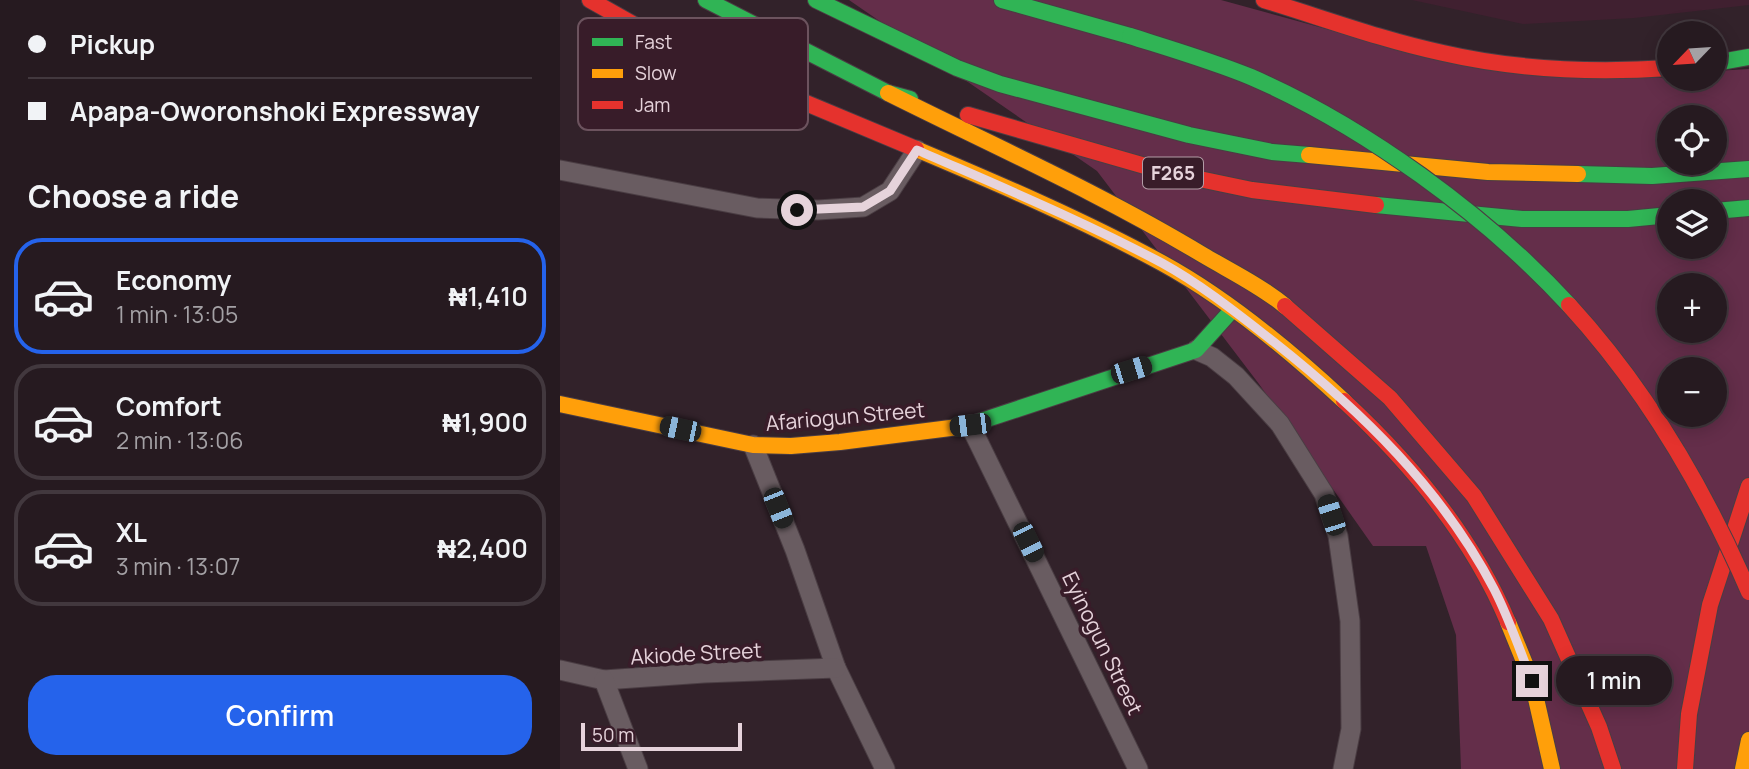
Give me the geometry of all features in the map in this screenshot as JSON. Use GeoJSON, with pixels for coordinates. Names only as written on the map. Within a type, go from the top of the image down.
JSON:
{"type":"FeatureCollection","features":[{"type":"Feature","properties":{"kind":"main road"},"geometry":{"type":"LineString","coordinates":[[590,0],[623,18]]}},
{"type":"Feature","properties":{"kind":"main road","name":"F265"},"geometry":{"type":"LineString","coordinates":[[706,0],[741,18]]}},
{"type":"Feature","properties":{"kind":"main road","name":"F265"},"geometry":{"type":"LineString","coordinates":[[816,0],[957,68],[1000,84],[1189,135],[1272,152],[1488,172],[1652,176],[1749,169]]}},
{"type":"Feature","properties":{"kind":"main road"},"geometry":{"type":"LineString","coordinates":[[1002,0],[1201,58],[1268,85],[1335,121],[1412,170],[1479,220],[1535,270],[1595,334],[1639,393],[1681,457],[1716,519],[1749,592]]}},
{"type":"Feature","properties":{"kind":"main road"},"geometry":{"type":"LineString","coordinates":[[1264,0],[1442,52],[1531,68],[1657,68]]}},
{"type":"Feature","properties":{"kind":"main road","name":"F265"},"geometry":{"type":"LineString","coordinates":[[808,52],[887,93],[1166,172],[1252,190],[1522,219],[1628,219],[1657,216]]}},
{"type":"Feature","properties":{"kind":"main road"},"geometry":{"type":"LineString","coordinates":[[1727,61],[1749,57]]}},
{"type":"Feature","properties":{"kind":"main road"},"geometry":{"type":"LineString","coordinates":[[887,93],[1099,195],[1257,287],[1279,301],[1390,398],[1474,496],[1551,620],[1599,727],[1613,769]]}},
{"type":"Feature","properties":{"kind":"main road"},"geometry":{"type":"LineString","coordinates":[[808,104],[1074,220],[1163,264],[1233,309],[1317,376],[1388,442],[1445,510],[1494,589],[1532,681],[1552,769]]}},
{"type":"Feature","properties":{"kind":"main road"},"geometry":{"type":"LineString","coordinates":[[1727,210],[1749,208]]}},
{"type":"Feature","properties":{"kind":"main road"},"geometry":{"type":"LineString","coordinates":[[1196,350],[1233,309]]}},
{"type":"Feature","properties":{"kind":"main road","name":"Afariogun Street"},"geometry":{"type":"LineString","coordinates":[[560,404],[753,445],[791,446],[840,442],[970,425],[1196,350]]}},
{"type":"Feature","properties":{"kind":"main road"},"geometry":{"type":"LineString","coordinates":[[1685,769],[1689,714],[1710,605],[1749,486]]}},
{"type":"Feature","properties":{"kind":"main road"},"geometry":{"type":"LineString","coordinates":[[1743,769],[1749,740]]}},
{"type":"Feature","properties":{"kind":"street"},"geometry":{"type":"LineString","coordinates":[[560,170],[757,208],[818,210],[863,207],[890,191],[917,150]]}},
{"type":"Feature","properties":{"kind":"street"},"geometry":{"type":"LineString","coordinates":[[1196,350],[1236,376],[1280,424],[1324,494],[1338,536],[1350,621],[1351,729],[1343,769]]}},
{"type":"Feature","properties":{"kind":"street","name":"Eyinogun Street"},"geometry":{"type":"LineString","coordinates":[[970,425],[1138,769]]}},
{"type":"Feature","properties":{"kind":"street"},"geometry":{"type":"LineString","coordinates":[[753,445],[795,550],[836,668],[885,769]]}},
{"type":"Feature","properties":{"kind":"street","name":"Akiode Street"},"geometry":{"type":"LineString","coordinates":[[560,670],[604,680],[836,668]]}},
{"type":"Feature","properties":{"kind":"street"},"geometry":{"type":"LineString","coordinates":[[604,680],[638,769]]}},
{"type":"Feature","properties":{"kind":"shaded area"},"geometry":{"type":"Polygon","coordinates":[[[849,0],[1221,0],[1363,39],[1657,77],[1657,91],[1727,91],[1727,70],[1749,69],[1749,769],[1461,769],[1456,635],[1426,546],[1373,546],[1259,384],[1097,171],[849,0]]]}},
{"type":"Feature","properties":{"kind":"shaded area"},"geometry":{"type":"Polygon","coordinates":[[[1412,0],[1749,0],[1749,5],[1634,18],[1523,24],[1412,0]]]}},
{"type":"Feature","properties":{"kind":"traffic: fast"},"geometry":{"type":"LineString","coordinates":[[706,0],[741,18]]}},
{"type":"Feature","properties":{"kind":"traffic: fast"},"geometry":{"type":"LineString","coordinates":[[816,0],[957,68],[1000,84],[1189,135],[1272,152],[1309,155]]}},
{"type":"Feature","properties":{"kind":"traffic: fast"},"geometry":{"type":"LineString","coordinates":[[1002,0],[1130,36]]}},
{"type":"Feature","properties":{"kind":"traffic: fast"},"geometry":{"type":"LineString","coordinates":[[1130,36],[1251,77],[1337,121],[1379,147],[1462,206],[1536,271],[1569,305]]}},
{"type":"Feature","properties":{"kind":"traffic: fast"},"geometry":{"type":"LineString","coordinates":[[808,52],[888,93],[910,99]]}},
{"type":"Feature","properties":{"kind":"traffic: fast"},"geometry":{"type":"LineString","coordinates":[[1727,61],[1749,57]]}},
{"type":"Feature","properties":{"kind":"traffic: fast"},"geometry":{"type":"LineString","coordinates":[[1578,174],[1652,176],[1749,169]]}},
{"type":"Feature","properties":{"kind":"traffic: fast"},"geometry":{"type":"LineString","coordinates":[[1376,205],[1522,219],[1628,219],[1657,216]]}},
{"type":"Feature","properties":{"kind":"traffic: fast"},"geometry":{"type":"LineString","coordinates":[[1727,210],[1749,208]]}},
{"type":"Feature","properties":{"kind":"traffic: fast"},"geometry":{"type":"LineString","coordinates":[[966,426],[1196,350],[1233,309]]}},
{"type":"Feature","properties":{"kind":"traffic: slow"},"geometry":{"type":"LineString","coordinates":[[888,93],[1126,211],[1245,279],[1285,306]]}},
{"type":"Feature","properties":{"kind":"traffic: slow"},"geometry":{"type":"LineString","coordinates":[[916,149],[1071,217],[1187,277],[1257,326],[1344,401]]}},
{"type":"Feature","properties":{"kind":"traffic: slow"},"geometry":{"type":"LineString","coordinates":[[1309,155],[1488,172],[1578,174]]}},
{"type":"Feature","properties":{"kind":"traffic: slow"},"geometry":{"type":"LineString","coordinates":[[560,404],[753,445],[791,446],[840,442],[966,426]]}},
{"type":"Feature","properties":{"kind":"traffic: slow"},"geometry":{"type":"LineString","coordinates":[[1508,622],[1532,681],[1552,769]]}},
{"type":"Feature","properties":{"kind":"traffic: slow"},"geometry":{"type":"LineString","coordinates":[[1743,769],[1749,740]]}},
{"type":"Feature","properties":{"kind":"traffic: jam"},"geometry":{"type":"LineString","coordinates":[[590,0],[622,18]]}},
{"type":"Feature","properties":{"kind":"traffic: jam"},"geometry":{"type":"LineString","coordinates":[[1264,0],[1398,42],[1471,59],[1556,69],[1657,68]]}},
{"type":"Feature","properties":{"kind":"traffic: jam"},"geometry":{"type":"LineString","coordinates":[[808,104],[916,149]]}},
{"type":"Feature","properties":{"kind":"traffic: jam"},"geometry":{"type":"LineString","coordinates":[[968,115],[1166,172],[1252,190],[1376,205]]}},
{"type":"Feature","properties":{"kind":"traffic: jam"},"geometry":{"type":"LineString","coordinates":[[1569,305],[1623,371],[1671,441],[1713,515],[1749,592]]}},
{"type":"Feature","properties":{"kind":"traffic: jam"},"geometry":{"type":"LineString","coordinates":[[1285,306],[1390,398],[1474,496],[1551,619],[1599,727],[1613,769]]}},
{"type":"Feature","properties":{"kind":"traffic: jam"},"geometry":{"type":"LineString","coordinates":[[1344,401],[1393,450],[1438,503],[1477,560],[1508,622]]}},
{"type":"Feature","properties":{"kind":"traffic: jam"},"geometry":{"type":"LineString","coordinates":[[1685,769],[1689,714],[1710,605],[1749,486]]}},
{"type":"Feature","properties":{"kind":"route"},"geometry":{"type":"LineString","coordinates":[[797,210],[863,207],[890,191],[917,150],[1074,220],[1163,264],[1233,309],[1317,376],[1388,442],[1445,510],[1494,589],[1532,681]]}}]}
